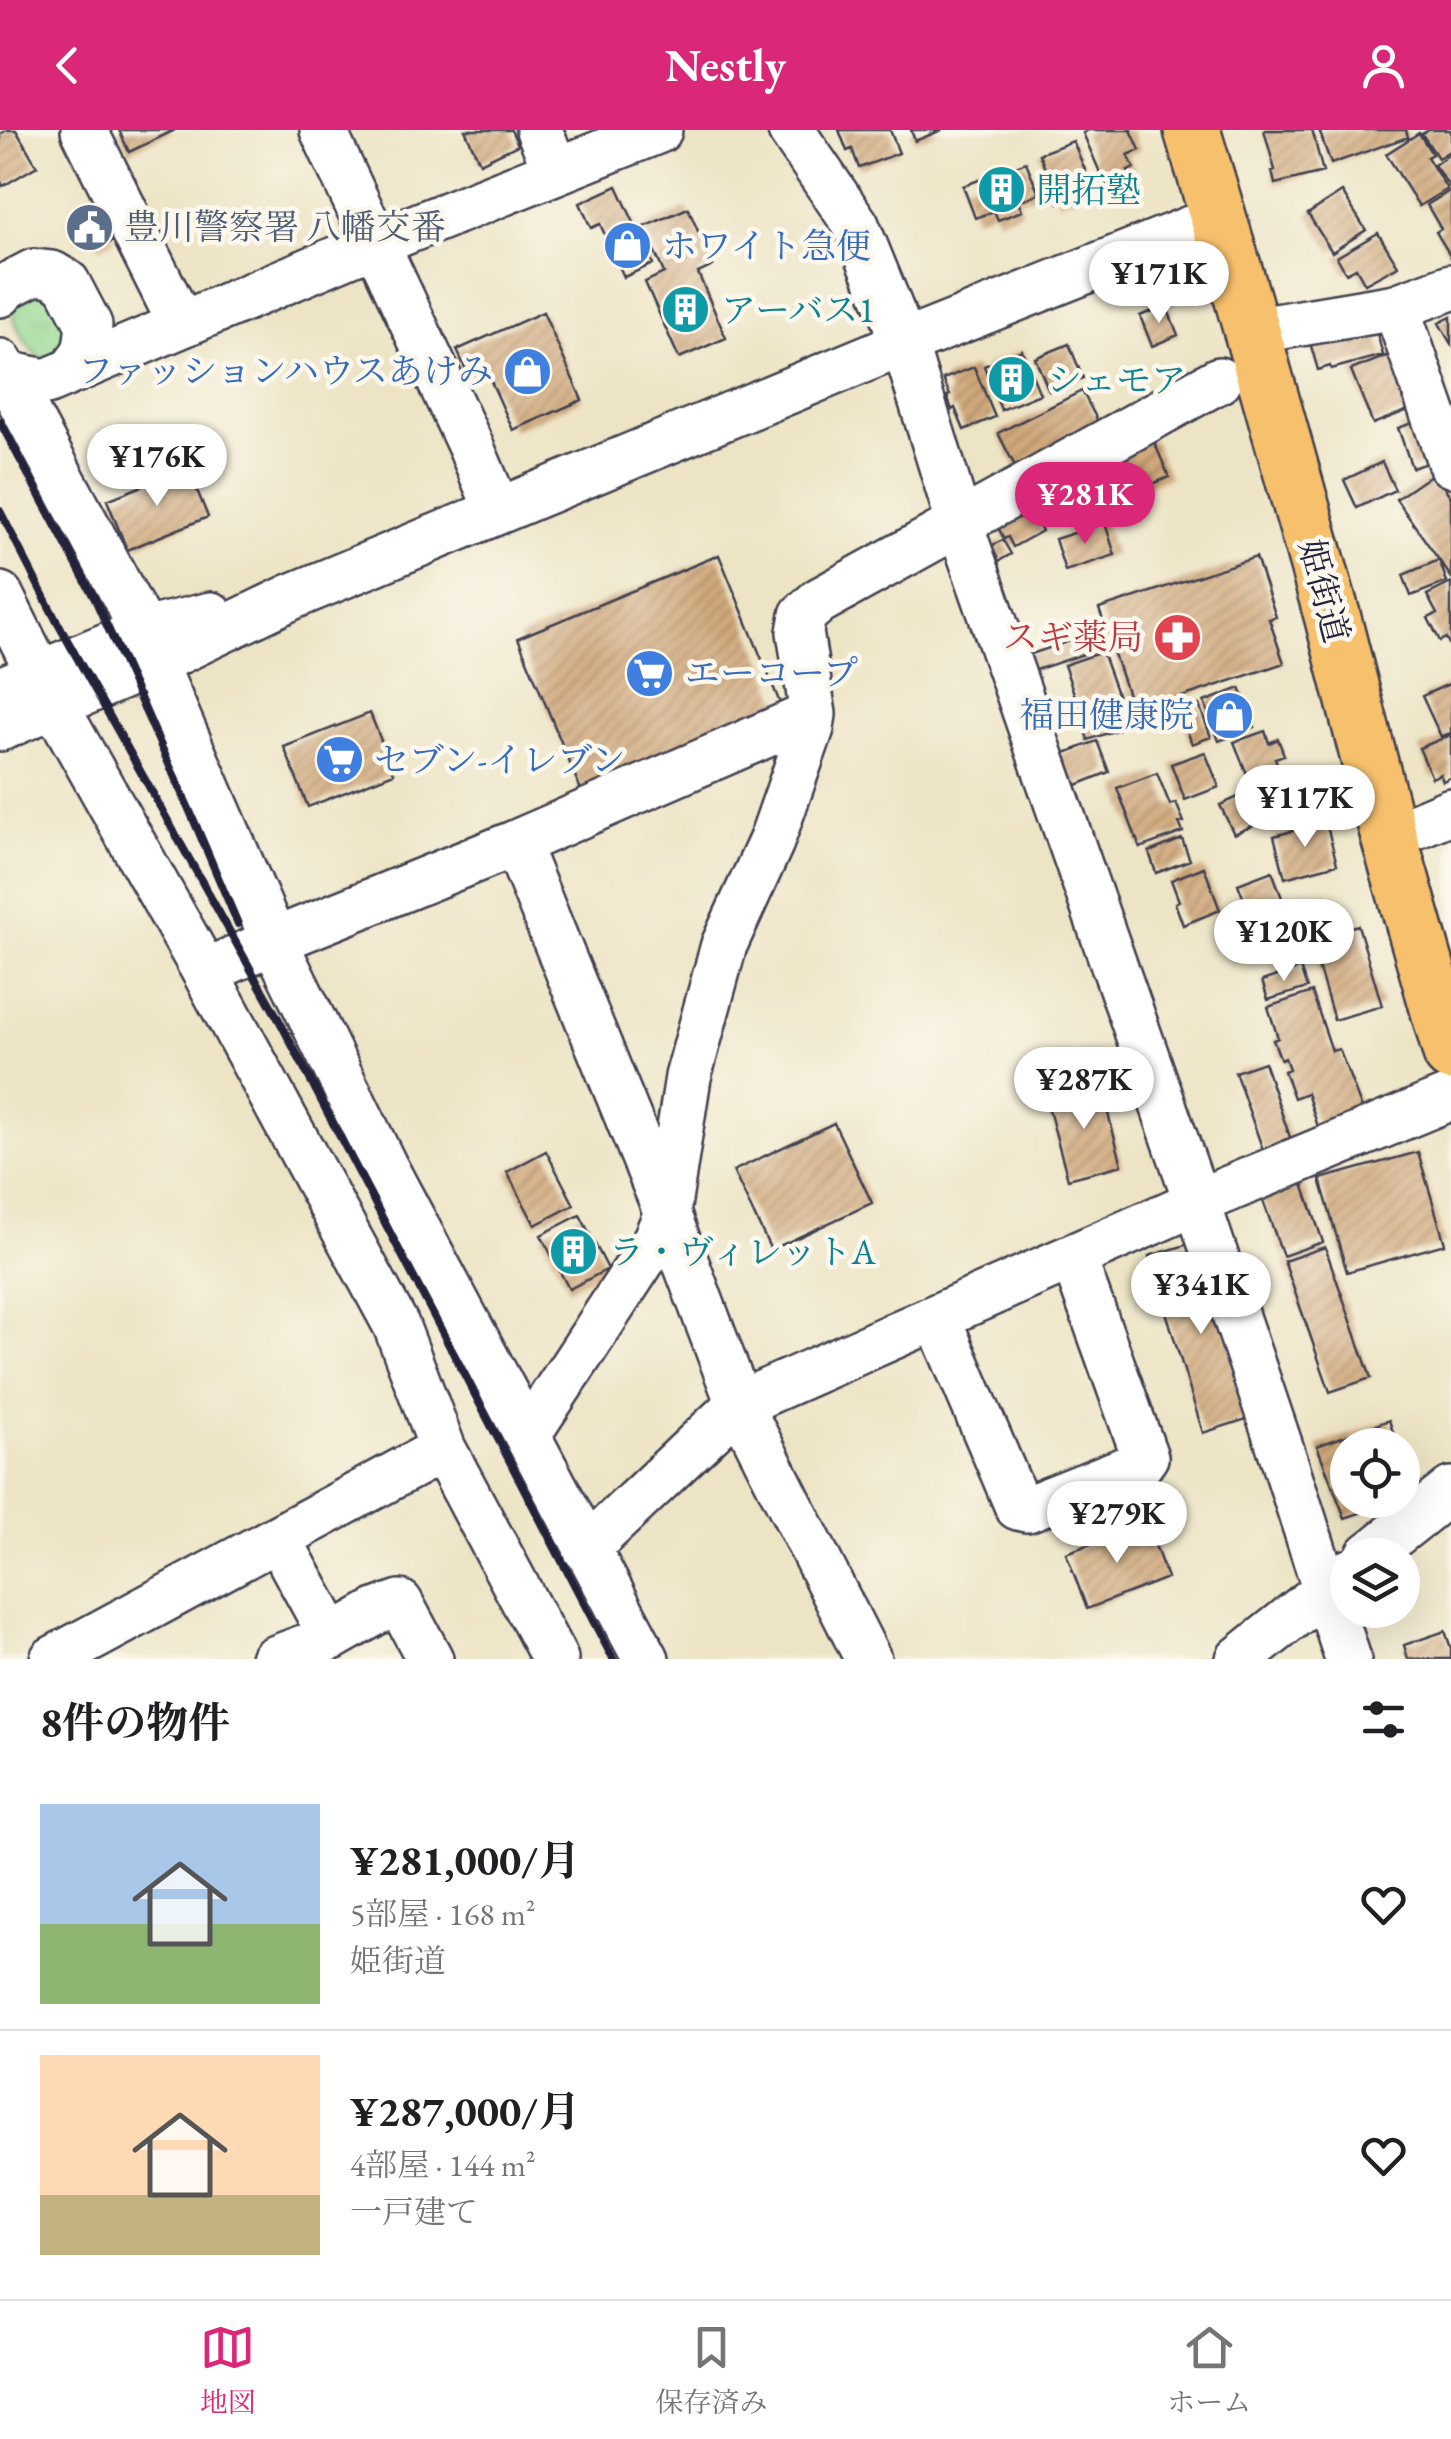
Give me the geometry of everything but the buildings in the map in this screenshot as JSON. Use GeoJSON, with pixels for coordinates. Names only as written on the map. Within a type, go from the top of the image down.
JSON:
{"type":"FeatureCollection","features":[{"type":"Feature","properties":{"kind":"main road","name":"姫街道"},"geometry":{"type":"LineString","coordinates":[[1192,130],[1332,615],[1388,837],[1451,1053]]}},
{"type":"Feature","properties":{"kind":"street"},"geometry":{"type":"LineString","coordinates":[[84,130],[168,329]]}},
{"type":"Feature","properties":{"kind":"street"},"geometry":{"type":"LineString","coordinates":[[323,130],[498,511]]}},
{"type":"Feature","properties":{"kind":"street"},"geometry":{"type":"LineString","coordinates":[[3,368],[46,382],[376,244],[547,150],[659,130]]}},
{"type":"Feature","properties":{"kind":"street"},"geometry":{"type":"LineString","coordinates":[[792,130],[856,226],[904,343],[960,525],[1279,1444],[1330,1567]]}},
{"type":"Feature","properties":{"kind":"street"},"geometry":{"type":"LineString","coordinates":[[0,728],[32,690],[291,597],[904,343],[1218,218]]}},
{"type":"Feature","properties":{"kind":"street"},"geometry":{"type":"LineString","coordinates":[[0,294],[3,288],[34,272],[52,274],[67,283],[89,325],[108,335],[168,329]]}},
{"type":"Feature","properties":{"kind":"street"},"geometry":{"type":"LineString","coordinates":[[1252,330],[1396,307],[1451,287]]}},
{"type":"Feature","properties":{"kind":"street"},"geometry":{"type":"LineString","coordinates":[[1396,307],[1447,441]]}},
{"type":"Feature","properties":{"kind":"street"},"geometry":{"type":"LineString","coordinates":[[74,369],[86,349],[89,325]]}},
{"type":"Feature","properties":{"kind":"street"},"geometry":{"type":"LineString","coordinates":[[3,368],[149,647],[274,941],[384,1166],[646,1659]]}},
{"type":"Feature","properties":{"kind":"street"},"geometry":{"type":"LineString","coordinates":[[528,1434],[656,1239],[667,1213],[688,1077],[724,945],[770,842],[812,728],[800,632],[803,616],[819,601],[1219,380]]}},
{"type":"Feature","properties":{"kind":"street"},"geometry":{"type":"LineString","coordinates":[[0,595],[32,690],[205,972],[396,1325],[443,1449],[555,1659]]}},
{"type":"Feature","properties":{"kind":"street"},"geometry":{"type":"LineString","coordinates":[[205,972],[813,714]]}},
{"type":"Feature","properties":{"kind":"street"},"geometry":{"type":"LineString","coordinates":[[1388,837],[1451,811]]}},
{"type":"Feature","properties":{"kind":"street"},"geometry":{"type":"LineString","coordinates":[[516,843],[667,1213],[739,1404],[868,1659]]}},
{"type":"Feature","properties":{"kind":"street"},"geometry":{"type":"LineString","coordinates":[[586,1548],[739,1404],[1197,1202],[1451,1097]]}},
{"type":"Feature","properties":{"kind":"street"},"geometry":{"type":"LineString","coordinates":[[937,1317],[1018,1507],[1027,1509],[1140,1464],[1145,1457],[1073,1257]]}},
{"type":"Feature","properties":{"kind":"street"},"geometry":{"type":"LineString","coordinates":[[53,1659],[443,1449]]}},
{"type":"Feature","properties":{"kind":"street"},"geometry":{"type":"LineString","coordinates":[[1390,1538],[1451,1490]]}},
{"type":"Feature","properties":{"kind":"street"},"geometry":{"type":"LineString","coordinates":[[278,1538],[332,1637]]}},
{"type":"Feature","properties":{"kind":"street"},"geometry":{"type":"LineString","coordinates":[[1239,1659],[1330,1586]]}},
{"type":"Feature","properties":{"kind":"street"},"geometry":{"type":"LineString","coordinates":[[274,1659],[332,1637],[400,1603],[430,1659]]}},
{"type":"Feature","properties":{"kind":"street"},"geometry":{"type":"LineString","coordinates":[[1343,1628],[1348,1659]]}},
{"type":"Feature","properties":{"kind":"green space"},"geometry":{"type":"Polygon","coordinates":[[[46,286],[77,341],[47,361],[23,338],[13,307],[46,286]]]}},
{"type":"Feature","properties":{"kind":"railway"},"geometry":{"type":"LineString","coordinates":[[0,422],[95,599],[238,924]]}},
{"type":"Feature","properties":{"kind":"railway"},"geometry":{"type":"LineString","coordinates":[[0,511],[56,620],[279,1020],[613,1659]]}},
{"type":"Feature","properties":{"kind":"place","name":"開拓塾"},"geometry":{"type":"Point","coordinates":[1001,190]}},
{"type":"Feature","properties":{"kind":"place","name":"豊川警察署 八幡交番"},"geometry":{"type":"Point","coordinates":[89,227]}},
{"type":"Feature","properties":{"kind":"place","name":"ホワイト急便"},"geometry":{"type":"Point","coordinates":[627,246]}},
{"type":"Feature","properties":{"kind":"place","name":"アーバス1"},"geometry":{"type":"Point","coordinates":[686,310]}},
{"type":"Feature","properties":{"kind":"place","name":"ファッションハウスあけみ"},"geometry":{"type":"Point","coordinates":[528,371]}},
{"type":"Feature","properties":{"kind":"place","name":"シェモア"},"geometry":{"type":"Point","coordinates":[1012,380]}},
{"type":"Feature","properties":{"kind":"place","name":"スギ薬局"},"geometry":{"type":"Point","coordinates":[1178,637]}},
{"type":"Feature","properties":{"kind":"place","name":"エーコープ"},"geometry":{"type":"Point","coordinates":[650,673]}},
{"type":"Feature","properties":{"kind":"place","name":"福田健康院"},"geometry":{"type":"Point","coordinates":[1229,715]}},
{"type":"Feature","properties":{"kind":"place","name":"セブン-イレブン"},"geometry":{"type":"Point","coordinates":[339,760]}},
{"type":"Feature","properties":{"kind":"place","name":"ラ・ヴィレットA"},"geometry":{"type":"Point","coordinates":[574,1252]}}]}
